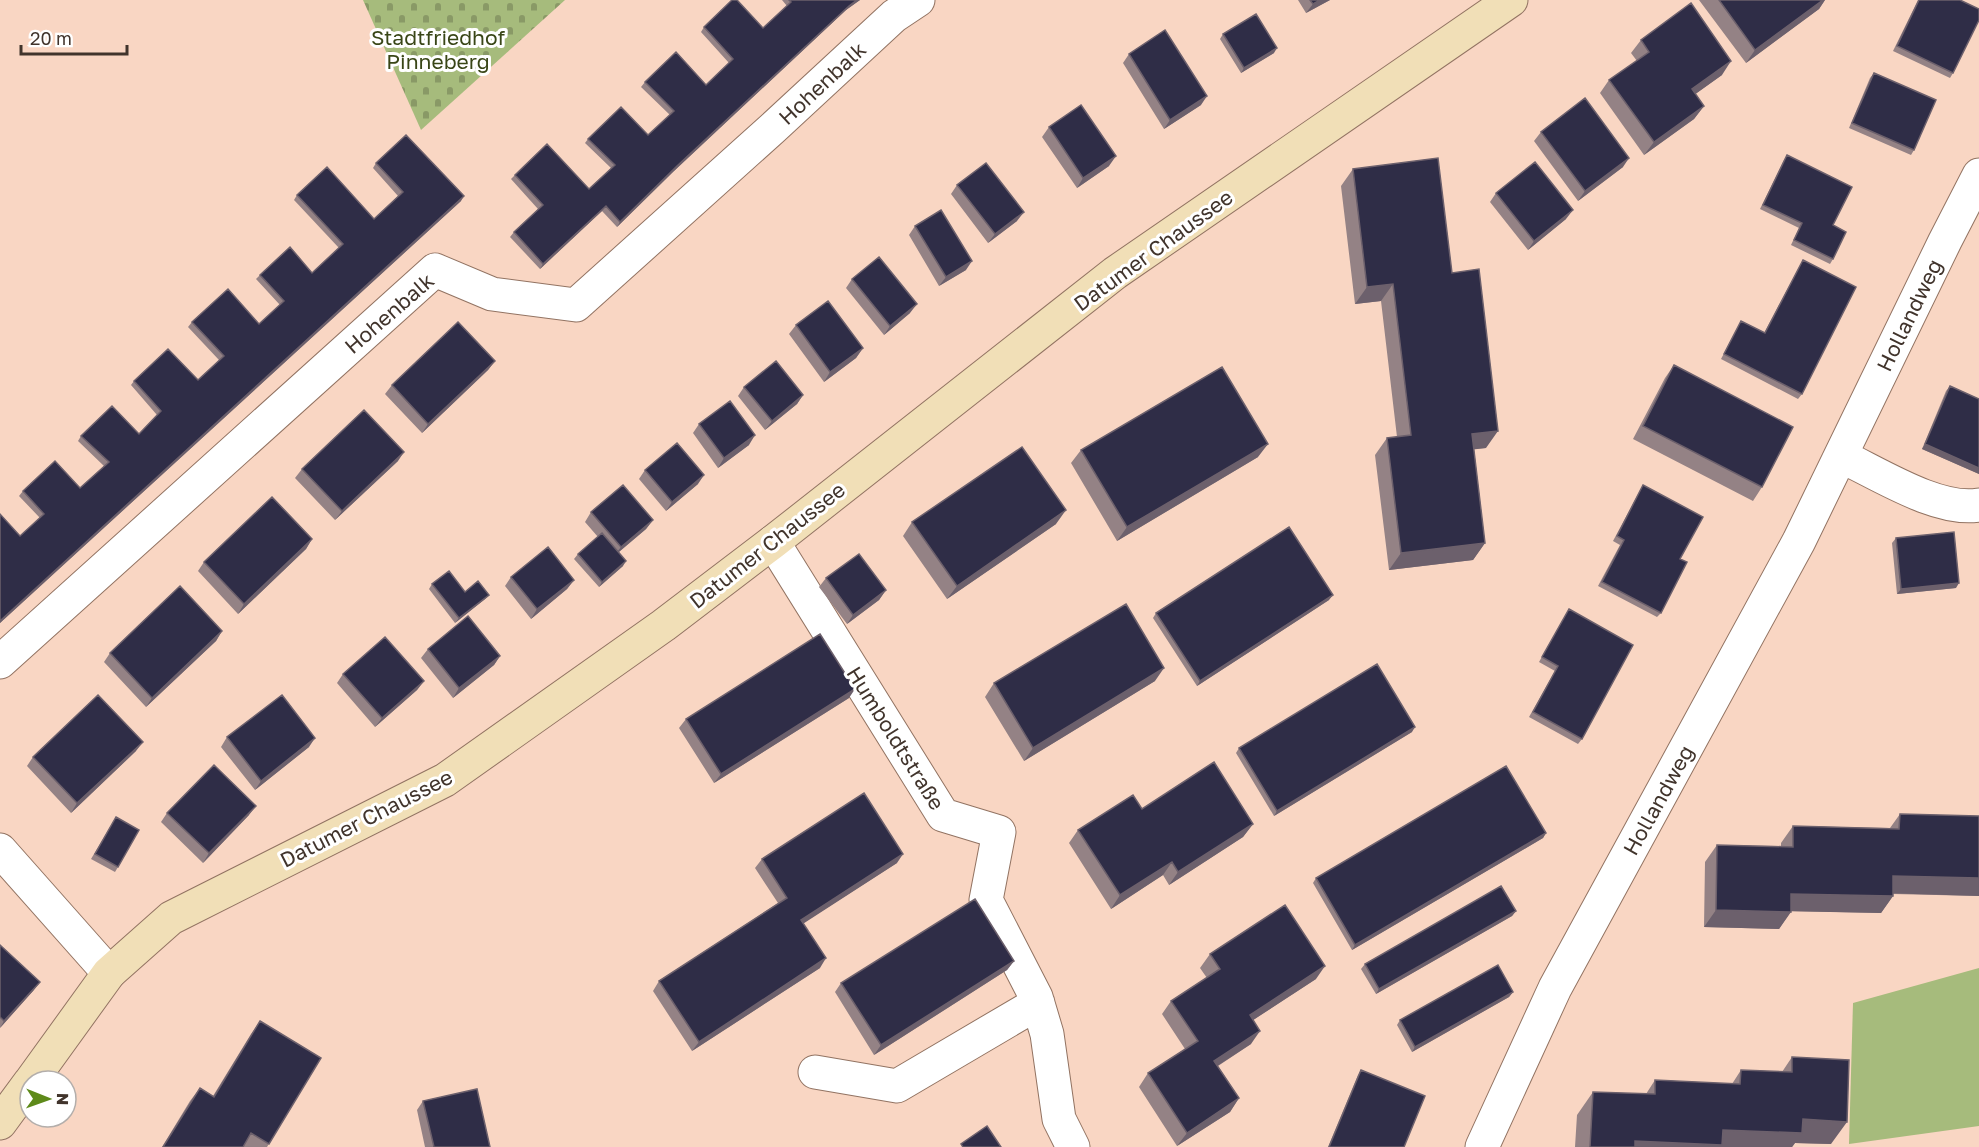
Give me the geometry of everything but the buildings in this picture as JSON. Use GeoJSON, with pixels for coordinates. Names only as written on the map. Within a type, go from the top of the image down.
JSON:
{"type":"FeatureCollection","features":[{"type":"Feature","properties":{"kind":"street","name":"Hohenbalk"},"geometry":{"type":"LineString","coordinates":[[0,662],[435,270],[492,294],[576,305],[894,16],[918,0]]}},
{"type":"Feature","properties":{"kind":"street","name":"Datumer Chaussee"},"geometry":{"type":"LineString","coordinates":[[39,1069],[109,973],[171,918],[445,780],[664,625],[1115,273],[1510,0]]}},
{"type":"Feature","properties":{"kind":"street","name":"Hollandweg"},"geometry":{"type":"LineString","coordinates":[[1482,1147],[1555,988],[1799,542],[1979,175]]}},
{"type":"Feature","properties":{"kind":"street"},"geometry":{"type":"LineString","coordinates":[[1841,456],[1935,502],[1965,508],[1979,505]]}},
{"type":"Feature","properties":{"kind":"street","name":"Humboldtstraße"},"geometry":{"type":"LineString","coordinates":[[773,542],[943,815],[999,832],[986,900],[1038,1003],[1047,1034],[1059,1119],[1073,1147]]}},
{"type":"Feature","properties":{"kind":"street"},"geometry":{"type":"LineString","coordinates":[[0,850],[109,973]]}},
{"type":"Feature","properties":{"kind":"street"},"geometry":{"type":"LineString","coordinates":[[815,1072],[897,1086],[1038,1003]]}},
{"type":"Feature","properties":{"kind":"street","name":"Datumer Chaussee"},"geometry":{"type":"LineString","coordinates":[[0,1123],[18,1098]]}},
{"type":"Feature","properties":{"kind":"green space","name":"Stadtfriedhof Pinneberg"},"geometry":{"type":"Polygon","coordinates":[[[363,0],[565,0],[421,130],[363,0]]]}},
{"type":"Feature","properties":{"kind":"green space"},"geometry":{"type":"Polygon","coordinates":[[[1979,968],[1979,1126],[1849,1144],[1853,1003],[1979,968]]]}}]}
